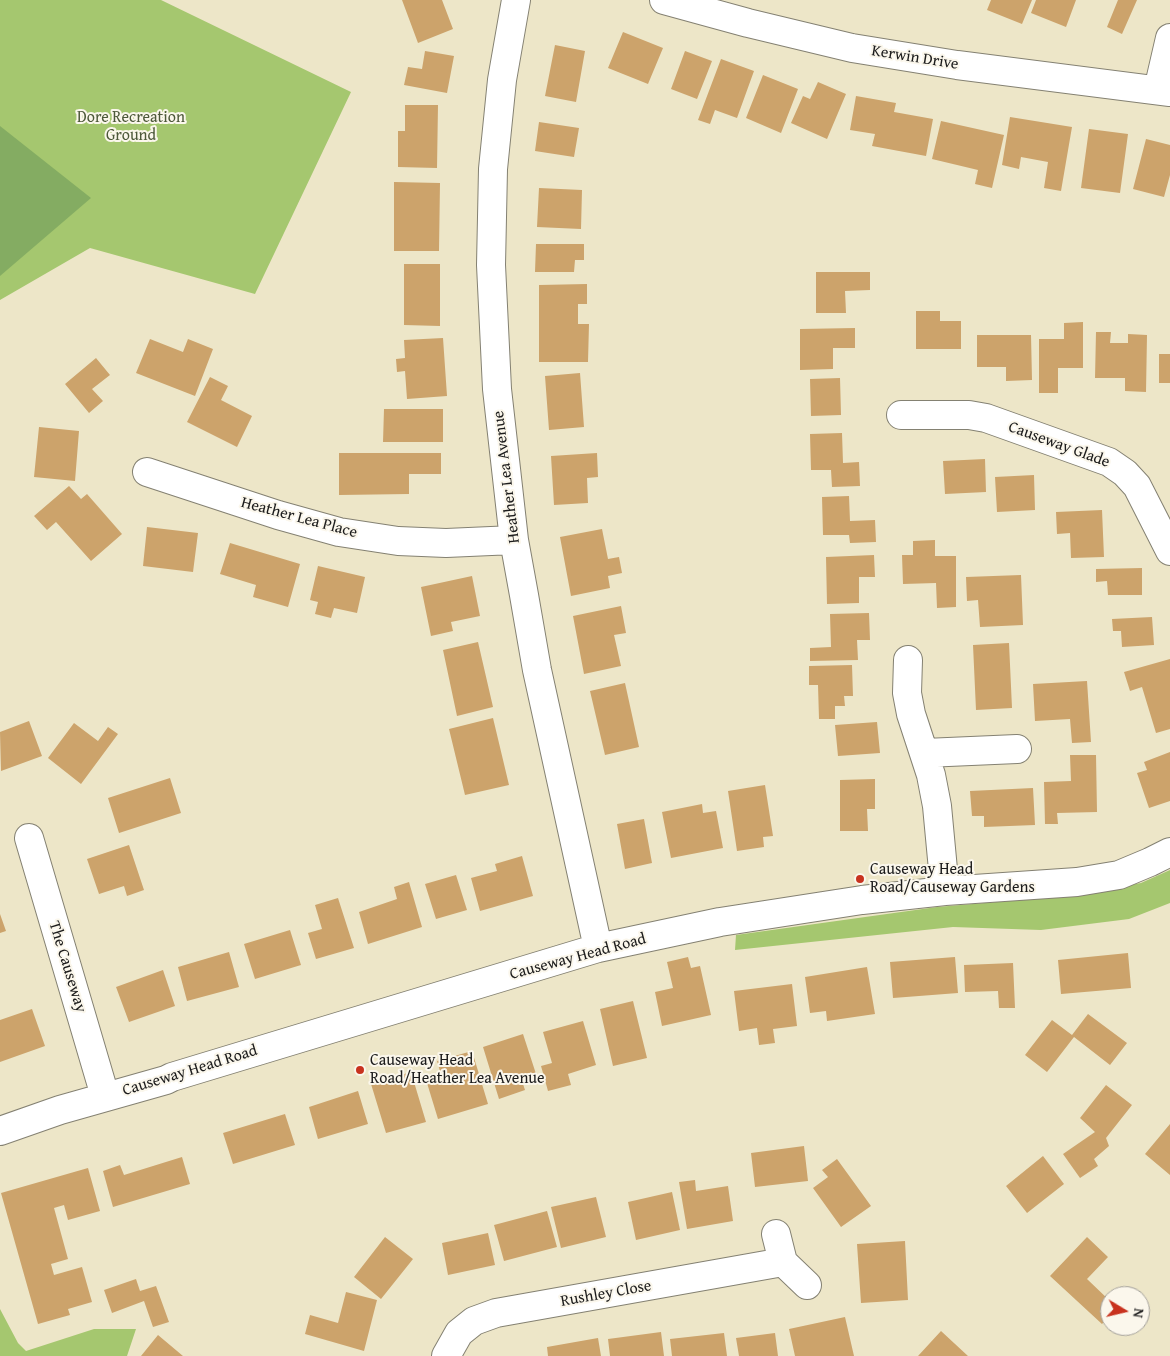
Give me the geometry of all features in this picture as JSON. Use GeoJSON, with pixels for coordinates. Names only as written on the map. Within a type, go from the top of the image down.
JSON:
{"type":"FeatureCollection","features":[{"type":"Feature","properties":{"kind":"street","name":"Heather Lea Avenue"},"geometry":{"type":"LineString","coordinates":[[516,0],[502,80],[493,169],[491,265],[497,389],[514,540],[537,670],[598,948]]}},
{"type":"Feature","properties":{"kind":"street","name":"Kerwin Drive"},"geometry":{"type":"LineString","coordinates":[[664,0],[748,23],[852,48],[958,65],[1164,91]]}},
{"type":"Feature","properties":{"kind":"street"},"geometry":{"type":"LineString","coordinates":[[1164,91],[1170,38]]}},
{"type":"Feature","properties":{"kind":"street","name":"Causeway Glade"},"geometry":{"type":"LineString","coordinates":[[901,415],[977,416],[1109,462],[1125,473],[1137,486],[1170,551]]}},
{"type":"Feature","properties":{"kind":"street","name":"Heather Lea Place"},"geometry":{"type":"LineString","coordinates":[[147,472],[278,515],[339,532],[398,542],[446,543],[514,540]]}},
{"type":"Feature","properties":{"kind":"street"},"geometry":{"type":"LineString","coordinates":[[908,660],[907,694],[911,714],[931,775],[937,806],[946,891]]}},
{"type":"Feature","properties":{"kind":"street"},"geometry":{"type":"LineString","coordinates":[[924,753],[1017,748]]}},
{"type":"Feature","properties":{"kind":"street","name":"The Causeway"},"geometry":{"type":"LineString","coordinates":[[28,838],[106,1096]]}},
{"type":"Feature","properties":{"kind":"street","name":"Causeway Head Road"},"geometry":{"type":"LineString","coordinates":[[0,1131],[60,1110],[166,1080],[172,1076],[598,948],[720,922],[862,900],[946,891],[1077,882],[1118,875],[1170,852]]}},
{"type":"Feature","properties":{"kind":"street"},"geometry":{"type":"LineString","coordinates":[[776,1234],[783,1262],[807,1285]]}},
{"type":"Feature","properties":{"kind":"street","name":"Rushley Close"},"geometry":{"type":"LineString","coordinates":[[446,1356],[459,1333],[474,1322],[496,1313],[783,1262]]}},
{"type":"Feature","properties":{"kind":"green space","name":"Dore Recreation Ground"},"geometry":{"type":"Polygon","coordinates":[[[0,0],[161,0],[351,92],[255,294],[90,248],[0,300],[0,0]]]}},
{"type":"Feature","properties":{"kind":"green space"},"geometry":{"type":"Polygon","coordinates":[[[0,126],[91,198],[0,276],[0,126]]]}},
{"type":"Feature","properties":{"kind":"green space"},"geometry":{"type":"Polygon","coordinates":[[[1170,870],[1170,903],[1129,919],[1041,930],[953,927],[735,950],[736,935],[937,907],[1067,896],[1141,883],[1170,870]]]}},
{"type":"Feature","properties":{"kind":"green space"},"geometry":{"type":"Polygon","coordinates":[[[0,1309],[18,1343],[26,1351],[94,1329],[136,1329],[127,1356],[0,1356],[0,1309]]]}},
{"type":"Feature","properties":{"kind":"building"},"geometry":{"type":"Polygon","coordinates":[[[402,0],[442,0],[453,29],[418,43],[402,0]]]}},
{"type":"Feature","properties":{"kind":"building"},"geometry":{"type":"Polygon","coordinates":[[[991,0],[1032,0],[1022,24],[987,10],[991,0]]]}},
{"type":"Feature","properties":{"kind":"building"},"geometry":{"type":"Polygon","coordinates":[[[1036,0],[1076,0],[1066,27],[1031,13],[1036,0]]]}},
{"type":"Feature","properties":{"kind":"building"},"geometry":{"type":"Polygon","coordinates":[[[1118,0],[1137,0],[1122,34],[1107,27],[1118,0]]]}},
{"type":"Feature","properties":{"kind":"building"},"geometry":{"type":"Polygon","coordinates":[[[623,32],[663,48],[648,84],[608,68],[623,32]]]}},
{"type":"Feature","properties":{"kind":"building"},"geometry":{"type":"Polygon","coordinates":[[[555,45],[585,51],[576,102],[545,96],[555,45]]]}},
{"type":"Feature","properties":{"kind":"building"},"geometry":{"type":"Polygon","coordinates":[[[425,51],[454,56],[447,93],[404,85],[408,67],[422,69],[425,51]]]}},
{"type":"Feature","properties":{"kind":"building"},"geometry":{"type":"Polygon","coordinates":[[[685,51],[712,61],[697,99],[671,89],[685,51]]]}},
{"type":"Feature","properties":{"kind":"building"},"geometry":{"type":"Polygon","coordinates":[[[721,59],[754,71],[737,118],[715,110],[710,124],[698,120],[721,59]]]}},
{"type":"Feature","properties":{"kind":"building"},"geometry":{"type":"Polygon","coordinates":[[[763,75],[798,89],[781,133],[746,118],[763,75]]]}},
{"type":"Feature","properties":{"kind":"building"},"geometry":{"type":"Polygon","coordinates":[[[818,82],[846,94],[827,139],[791,123],[803,96],[810,99],[818,82]]]}},
{"type":"Feature","properties":{"kind":"building"},"geometry":{"type":"Polygon","coordinates":[[[856,96],[896,103],[894,112],[933,119],[926,156],[872,146],[875,134],[850,130],[856,96]]]}},
{"type":"Feature","properties":{"kind":"building"},"geometry":{"type":"Polygon","coordinates":[[[405,105],[438,105],[437,168],[398,167],[398,131],[405,131],[405,105]]]}},
{"type":"Feature","properties":{"kind":"building"},"geometry":{"type":"Polygon","coordinates":[[[1010,117],[1072,127],[1061,191],[1044,188],[1048,162],[1021,157],[1019,169],[1002,165],[1010,117]]]}},
{"type":"Feature","properties":{"kind":"building"},"geometry":{"type":"Polygon","coordinates":[[[941,121],[1004,135],[992,188],[975,184],[978,170],[932,159],[941,121]]]}},
{"type":"Feature","properties":{"kind":"building"},"geometry":{"type":"Polygon","coordinates":[[[539,122],[579,128],[574,157],[535,151],[539,122]]]}},
{"type":"Feature","properties":{"kind":"building"},"geometry":{"type":"Polygon","coordinates":[[[1089,129],[1128,134],[1120,193],[1081,188],[1089,129]]]}},
{"type":"Feature","properties":{"kind":"building"},"geometry":{"type":"Polygon","coordinates":[[[1146,139],[1170,145],[1170,175],[1164,197],[1133,189],[1146,139]]]}},
{"type":"Feature","properties":{"kind":"building"},"geometry":{"type":"Polygon","coordinates":[[[394,182],[440,183],[439,251],[394,251],[394,182]]]}},
{"type":"Feature","properties":{"kind":"building"},"geometry":{"type":"Polygon","coordinates":[[[539,188],[582,190],[581,229],[537,227],[539,188]]]}},
{"type":"Feature","properties":{"kind":"building"},"geometry":{"type":"Polygon","coordinates":[[[536,244],[584,244],[584,260],[575,260],[574,272],[535,272],[536,244]]]}},
{"type":"Feature","properties":{"kind":"building"},"geometry":{"type":"Polygon","coordinates":[[[404,264],[440,264],[440,326],[404,325],[404,264]]]}},
{"type":"Feature","properties":{"kind":"building"},"geometry":{"type":"Polygon","coordinates":[[[816,272],[870,272],[870,290],[845,291],[846,313],[816,313],[816,272]]]}},
{"type":"Feature","properties":{"kind":"building"},"geometry":{"type":"Polygon","coordinates":[[[587,284],[587,304],[578,304],[578,324],[589,324],[588,362],[539,362],[539,285],[587,284]]]}},
{"type":"Feature","properties":{"kind":"building"},"geometry":{"type":"Polygon","coordinates":[[[916,311],[940,311],[940,321],[961,321],[961,349],[916,349],[916,311]]]}},
{"type":"Feature","properties":{"kind":"building"},"geometry":{"type":"Polygon","coordinates":[[[1083,322],[1083,368],[1058,368],[1058,393],[1039,393],[1039,339],[1064,339],[1064,323],[1083,322]]]}},
{"type":"Feature","properties":{"kind":"building"},"geometry":{"type":"Polygon","coordinates":[[[855,328],[855,348],[833,348],[833,369],[800,370],[800,329],[855,328]]]}},
{"type":"Feature","properties":{"kind":"building"},"geometry":{"type":"Polygon","coordinates":[[[1096,332],[1111,332],[1110,343],[1128,343],[1128,334],[1147,335],[1146,392],[1125,391],[1125,378],[1095,378],[1096,332]]]}},
{"type":"Feature","properties":{"kind":"building"},"geometry":{"type":"Polygon","coordinates":[[[977,335],[1031,335],[1032,380],[1006,381],[1006,367],[977,367],[977,335]]]}},
{"type":"Feature","properties":{"kind":"building"},"geometry":{"type":"Polygon","coordinates":[[[443,338],[447,396],[407,399],[405,371],[397,372],[396,359],[405,358],[404,340],[443,338]]]}},
{"type":"Feature","properties":{"kind":"building"},"geometry":{"type":"Polygon","coordinates":[[[150,339],[183,352],[188,339],[213,349],[195,396],[136,373],[150,339]]]}},
{"type":"Feature","properties":{"kind":"building"},"geometry":{"type":"Polygon","coordinates":[[[1159,354],[1170,354],[1170,383],[1159,383],[1159,354]]]}},
{"type":"Feature","properties":{"kind":"building"},"geometry":{"type":"Polygon","coordinates":[[[96,358],[110,375],[92,389],[103,401],[89,413],[65,384],[96,358]]]}},
{"type":"Feature","properties":{"kind":"building"},"geometry":{"type":"Polygon","coordinates":[[[580,373],[584,427],[549,430],[545,376],[580,373]]]}},
{"type":"Feature","properties":{"kind":"building"},"geometry":{"type":"Polygon","coordinates":[[[210,377],[228,386],[221,400],[252,416],[237,447],[187,422],[210,377]]]}},
{"type":"Feature","properties":{"kind":"building"},"geometry":{"type":"Polygon","coordinates":[[[840,378],[841,415],[811,416],[810,379],[840,378]]]}},
{"type":"Feature","properties":{"kind":"building"},"geometry":{"type":"Polygon","coordinates":[[[384,409],[443,409],[443,442],[383,442],[384,409]]]}},
{"type":"Feature","properties":{"kind":"building"},"geometry":{"type":"Polygon","coordinates":[[[39,427],[79,431],[75,481],[34,477],[39,427]]]}},
{"type":"Feature","properties":{"kind":"building"},"geometry":{"type":"Polygon","coordinates":[[[842,433],[843,463],[859,462],[860,486],[832,487],[831,470],[811,470],[810,434],[842,433]]]}},
{"type":"Feature","properties":{"kind":"building"},"geometry":{"type":"Polygon","coordinates":[[[339,453],[441,453],[441,474],[409,474],[409,494],[339,495],[339,453]]]}},
{"type":"Feature","properties":{"kind":"building"},"geometry":{"type":"Polygon","coordinates":[[[597,453],[598,477],[587,478],[588,503],[554,505],[551,456],[597,453]]]}},
{"type":"Feature","properties":{"kind":"building"},"geometry":{"type":"Polygon","coordinates":[[[985,459],[986,492],[945,494],[943,461],[985,459]]]}},
{"type":"Feature","properties":{"kind":"building"},"geometry":{"type":"Polygon","coordinates":[[[1034,475],[1035,510],[997,512],[995,477],[1034,475]]]}},
{"type":"Feature","properties":{"kind":"building"},"geometry":{"type":"Polygon","coordinates":[[[69,486],[81,499],[87,494],[122,534],[91,561],[56,522],[47,530],[34,516],[69,486]]]}},
{"type":"Feature","properties":{"kind":"building"},"geometry":{"type":"Polygon","coordinates":[[[849,496],[850,521],[875,520],[876,542],[850,543],[849,535],[823,535],[822,497],[849,496]]]}},
{"type":"Feature","properties":{"kind":"building"},"geometry":{"type":"Polygon","coordinates":[[[1102,510],[1104,557],[1071,558],[1070,533],[1057,534],[1056,512],[1102,510]]]}},
{"type":"Feature","properties":{"kind":"building"},"geometry":{"type":"Polygon","coordinates":[[[147,527],[198,533],[193,572],[143,566],[147,527]]]}},
{"type":"Feature","properties":{"kind":"building"},"geometry":{"type":"Polygon","coordinates":[[[602,529],[608,559],[619,557],[622,573],[608,576],[610,588],[571,596],[560,537],[602,529]]]}},
{"type":"Feature","properties":{"kind":"building"},"geometry":{"type":"Polygon","coordinates":[[[935,540],[935,556],[956,556],[956,607],[937,608],[936,583],[903,584],[902,555],[913,555],[913,541],[935,540]]]}},
{"type":"Feature","properties":{"kind":"building"},"geometry":{"type":"Polygon","coordinates":[[[230,543],[300,564],[288,607],[253,597],[256,585],[220,574],[230,543]]]}},
{"type":"Feature","properties":{"kind":"building"},"geometry":{"type":"Polygon","coordinates":[[[874,555],[875,577],[859,577],[859,603],[827,604],[826,557],[874,555]]]}},
{"type":"Feature","properties":{"kind":"building"},"geometry":{"type":"Polygon","coordinates":[[[318,566],[365,577],[357,613],[334,608],[331,618],[315,614],[318,602],[310,600],[318,566]]]}},
{"type":"Feature","properties":{"kind":"building"},"geometry":{"type":"Polygon","coordinates":[[[1142,568],[1142,595],[1108,595],[1107,581],[1096,582],[1096,569],[1142,568]]]}},
{"type":"Feature","properties":{"kind":"building"},"geometry":{"type":"Polygon","coordinates":[[[1021,575],[1023,625],[980,627],[978,600],[967,601],[966,577],[1021,575]]]}},
{"type":"Feature","properties":{"kind":"building"},"geometry":{"type":"Polygon","coordinates":[[[472,576],[480,616],[451,622],[453,631],[431,636],[421,587],[472,576]]]}},
{"type":"Feature","properties":{"kind":"building"},"geometry":{"type":"Polygon","coordinates":[[[621,606],[626,633],[614,635],[621,666],[584,674],[573,616],[621,606]]]}},
{"type":"Feature","properties":{"kind":"building"},"geometry":{"type":"Polygon","coordinates":[[[869,613],[870,640],[857,640],[858,660],[810,661],[810,648],[831,647],[830,614],[869,613]]]}},
{"type":"Feature","properties":{"kind":"building"},"geometry":{"type":"Polygon","coordinates":[[[1152,617],[1154,645],[1122,647],[1121,631],[1113,631],[1112,619],[1152,617]]]}},
{"type":"Feature","properties":{"kind":"building"},"geometry":{"type":"Polygon","coordinates":[[[478,642],[493,707],[457,716],[443,650],[478,642]]]}},
{"type":"Feature","properties":{"kind":"building"},"geometry":{"type":"Polygon","coordinates":[[[1009,643],[1012,708],[976,710],[973,645],[1009,643]]]}},
{"type":"Feature","properties":{"kind":"building"},"geometry":{"type":"Polygon","coordinates":[[[1170,659],[1170,729],[1156,733],[1142,687],[1130,691],[1124,672],[1170,659]]]}},
{"type":"Feature","properties":{"kind":"building"},"geometry":{"type":"Polygon","coordinates":[[[852,665],[853,696],[844,696],[845,706],[835,706],[835,719],[819,719],[818,685],[809,685],[809,666],[852,665]]]}},
{"type":"Feature","properties":{"kind":"building"},"geometry":{"type":"Polygon","coordinates":[[[1087,681],[1091,742],[1072,743],[1070,719],[1035,721],[1033,684],[1087,681]]]}},
{"type":"Feature","properties":{"kind":"building"},"geometry":{"type":"Polygon","coordinates":[[[625,683],[639,747],[605,755],[590,691],[625,683]]]}},
{"type":"Feature","properties":{"kind":"building"},"geometry":{"type":"Polygon","coordinates":[[[493,718],[509,785],[465,795],[449,729],[493,718]]]}},
{"type":"Feature","properties":{"kind":"building"},"geometry":{"type":"Polygon","coordinates":[[[29,721],[42,756],[1,771],[0,732],[29,721]]]}},
{"type":"Feature","properties":{"kind":"building"},"geometry":{"type":"Polygon","coordinates":[[[877,722],[880,753],[838,756],[835,725],[877,722]]]}},
{"type":"Feature","properties":{"kind":"building"},"geometry":{"type":"Polygon","coordinates":[[[74,723],[98,741],[108,727],[118,734],[81,784],[48,758],[74,723]]]}},
{"type":"Feature","properties":{"kind":"building"},"geometry":{"type":"Polygon","coordinates":[[[1170,752],[1170,801],[1149,808],[1137,773],[1147,770],[1144,762],[1170,752]]]}},
{"type":"Feature","properties":{"kind":"building"},"geometry":{"type":"Polygon","coordinates":[[[1070,755],[1096,755],[1097,812],[1057,813],[1058,824],[1045,824],[1044,782],[1071,781],[1070,755]]]}},
{"type":"Feature","properties":{"kind":"building"},"geometry":{"type":"Polygon","coordinates":[[[170,778],[181,813],[119,833],[108,798],[170,778]]]}},
{"type":"Feature","properties":{"kind":"building"},"geometry":{"type":"Polygon","coordinates":[[[875,779],[875,809],[867,809],[868,831],[840,831],[840,780],[875,779]]]}},
{"type":"Feature","properties":{"kind":"building"},"geometry":{"type":"Polygon","coordinates":[[[765,785],[773,836],[763,837],[764,847],[737,851],[728,791],[765,785]]]}},
{"type":"Feature","properties":{"kind":"building"},"geometry":{"type":"Polygon","coordinates":[[[1033,788],[1035,825],[984,827],[984,816],[972,816],[970,791],[1033,788]]]}},
{"type":"Feature","properties":{"kind":"building"},"geometry":{"type":"Polygon","coordinates":[[[702,804],[703,813],[716,811],[723,848],[671,858],[662,812],[702,804]]]}},
{"type":"Feature","properties":{"kind":"building"},"geometry":{"type":"Polygon","coordinates":[[[644,819],[652,863],[625,869],[617,824],[644,819]]]}},
{"type":"Feature","properties":{"kind":"building"},"geometry":{"type":"Polygon","coordinates":[[[129,845],[144,890],[127,896],[124,886],[99,894],[87,859],[129,845]]]}},
{"type":"Feature","properties":{"kind":"building"},"geometry":{"type":"Polygon","coordinates":[[[522,856],[533,896],[480,911],[471,878],[497,871],[495,864],[522,856]]]}},
{"type":"Feature","properties":{"kind":"building"},"geometry":{"type":"Polygon","coordinates":[[[456,875],[467,910],[436,919],[425,884],[456,875]]]}},
{"type":"Feature","properties":{"kind":"building"},"geometry":{"type":"Polygon","coordinates":[[[409,882],[422,927],[368,944],[359,912],[397,899],[394,887],[409,882]]]}},
{"type":"Feature","properties":{"kind":"building"},"geometry":{"type":"Polygon","coordinates":[[[338,898],[354,948],[316,959],[308,933],[322,929],[315,905],[338,898]]]}},
{"type":"Feature","properties":{"kind":"building"},"geometry":{"type":"Polygon","coordinates":[[[0,914],[6,931],[0,933],[0,914]]]}},
{"type":"Feature","properties":{"kind":"building"},"geometry":{"type":"Polygon","coordinates":[[[290,930],[301,965],[255,979],[244,944],[290,930]]]}},
{"type":"Feature","properties":{"kind":"building"},"geometry":{"type":"Polygon","coordinates":[[[229,952],[239,987],[187,1001],[178,967],[229,952]]]}},
{"type":"Feature","properties":{"kind":"building"},"geometry":{"type":"Polygon","coordinates":[[[1128,953],[1131,988],[1061,994],[1058,960],[1128,953]]]}},
{"type":"Feature","properties":{"kind":"building"},"geometry":{"type":"Polygon","coordinates":[[[688,957],[691,968],[700,966],[711,1015],[662,1026],[655,992],[673,988],[667,962],[688,957]]]}},
{"type":"Feature","properties":{"kind":"building"},"geometry":{"type":"Polygon","coordinates":[[[955,957],[958,993],[893,998],[890,962],[955,957]]]}},
{"type":"Feature","properties":{"kind":"building"},"geometry":{"type":"Polygon","coordinates":[[[1013,963],[1015,1008],[999,1008],[998,991],[965,992],[964,965],[1013,963]]]}},
{"type":"Feature","properties":{"kind":"building"},"geometry":{"type":"Polygon","coordinates":[[[867,967],[875,1014],[827,1021],[826,1011],[810,1013],[805,977],[867,967]]]}},
{"type":"Feature","properties":{"kind":"building"},"geometry":{"type":"Polygon","coordinates":[[[163,970],[175,1006],[129,1022],[116,987],[163,970]]]}},
{"type":"Feature","properties":{"kind":"building"},"geometry":{"type":"Polygon","coordinates":[[[792,984],[797,1026],[773,1029],[775,1043],[759,1045],[757,1028],[739,1031],[734,991],[792,984]]]}},
{"type":"Feature","properties":{"kind":"building"},"geometry":{"type":"Polygon","coordinates":[[[633,1001],[647,1058],[613,1066],[600,1009],[633,1001]]]}},
{"type":"Feature","properties":{"kind":"building"},"geometry":{"type":"Polygon","coordinates":[[[32,1009],[45,1046],[0,1062],[0,1020],[32,1009]]]}},
{"type":"Feature","properties":{"kind":"building"},"geometry":{"type":"Polygon","coordinates":[[[1088,1014],[1127,1043],[1110,1065],[1074,1037],[1047,1072],[1025,1055],[1052,1020],[1072,1035],[1088,1014]]]}},
{"type":"Feature","properties":{"kind":"building"},"geometry":{"type":"Polygon","coordinates":[[[583,1021],[596,1065],[568,1074],[571,1085],[548,1091],[541,1066],[552,1063],[543,1032],[583,1021]]]}},
{"type":"Feature","properties":{"kind":"building"},"geometry":{"type":"Polygon","coordinates":[[[523,1034],[537,1077],[522,1081],[525,1090],[499,1099],[483,1047],[523,1034]]]}},
{"type":"Feature","properties":{"kind":"building"},"geometry":{"type":"Polygon","coordinates":[[[472,1051],[488,1104],[438,1119],[427,1083],[442,1078],[437,1061],[472,1051]]]}},
{"type":"Feature","properties":{"kind":"building"},"geometry":{"type":"Polygon","coordinates":[[[411,1072],[426,1122],[386,1133],[371,1084],[411,1072]]]}},
{"type":"Feature","properties":{"kind":"building"},"geometry":{"type":"Polygon","coordinates":[[[1106,1085],[1132,1105],[1106,1138],[1109,1146],[1094,1159],[1098,1166],[1080,1178],[1063,1154],[1095,1132],[1080,1118],[1106,1085]]]}},
{"type":"Feature","properties":{"kind":"building"},"geometry":{"type":"Polygon","coordinates":[[[358,1091],[368,1124],[318,1139],[309,1107],[358,1091]]]}},
{"type":"Feature","properties":{"kind":"building"},"geometry":{"type":"Polygon","coordinates":[[[285,1114],[295,1145],[233,1164],[223,1133],[285,1114]]]}},
{"type":"Feature","properties":{"kind":"building"},"geometry":{"type":"Polygon","coordinates":[[[1170,1124],[1170,1175],[1145,1154],[1170,1124]]]}},
{"type":"Feature","properties":{"kind":"building"},"geometry":{"type":"Polygon","coordinates":[[[804,1146],[808,1181],[755,1187],[751,1153],[804,1146]]]}},
{"type":"Feature","properties":{"kind":"building"},"geometry":{"type":"Polygon","coordinates":[[[1043,1156],[1064,1184],[1027,1213],[1006,1186],[1043,1156]]]}},
{"type":"Feature","properties":{"kind":"building"},"geometry":{"type":"Polygon","coordinates":[[[182,1157],[190,1184],[113,1207],[103,1171],[120,1165],[124,1175],[182,1157]]]}},
{"type":"Feature","properties":{"kind":"building"},"geometry":{"type":"Polygon","coordinates":[[[837,1159],[871,1206],[841,1227],[813,1188],[828,1177],[822,1170],[837,1159]]]}},
{"type":"Feature","properties":{"kind":"building"},"geometry":{"type":"Polygon","coordinates":[[[88,1168],[100,1211],[68,1220],[64,1205],[54,1208],[68,1259],[51,1264],[54,1275],[82,1267],[92,1302],[68,1309],[70,1315],[38,1324],[1,1193],[88,1168]]]}},
{"type":"Feature","properties":{"kind":"building"},"geometry":{"type":"Polygon","coordinates":[[[695,1180],[696,1191],[728,1186],[733,1221],[687,1229],[679,1182],[695,1180]]]}},
{"type":"Feature","properties":{"kind":"building"},"geometry":{"type":"Polygon","coordinates":[[[672,1192],[680,1230],[636,1240],[628,1202],[672,1192]]]}},
{"type":"Feature","properties":{"kind":"building"},"geometry":{"type":"Polygon","coordinates":[[[596,1197],[606,1237],[561,1248],[551,1207],[596,1197]]]}},
{"type":"Feature","properties":{"kind":"building"},"geometry":{"type":"Polygon","coordinates":[[[547,1211],[557,1247],[504,1261],[494,1225],[547,1211]]]}},
{"type":"Feature","properties":{"kind":"building"},"geometry":{"type":"Polygon","coordinates":[[[488,1233],[495,1265],[448,1275],[442,1243],[488,1233]]]}},
{"type":"Feature","properties":{"kind":"building"},"geometry":{"type":"Polygon","coordinates":[[[385,1237],[413,1259],[381,1299],[354,1277],[385,1237]]]}},
{"type":"Feature","properties":{"kind":"building"},"geometry":{"type":"Polygon","coordinates":[[[1087,1237],[1108,1257],[1087,1279],[1100,1291],[1100,1322],[1050,1276],[1087,1237]]]}},
{"type":"Feature","properties":{"kind":"building"},"geometry":{"type":"Polygon","coordinates":[[[905,1241],[908,1300],[861,1303],[857,1244],[905,1241]]]}},
{"type":"Feature","properties":{"kind":"building"},"geometry":{"type":"Polygon","coordinates":[[[136,1279],[140,1291],[156,1286],[169,1322],[153,1327],[144,1301],[112,1313],[104,1290],[136,1279]]]}},
{"type":"Feature","properties":{"kind":"building"},"geometry":{"type":"Polygon","coordinates":[[[346,1292],[377,1300],[364,1351],[305,1334],[310,1315],[338,1323],[346,1292]]]}},
{"type":"Feature","properties":{"kind":"building"},"geometry":{"type":"Polygon","coordinates":[[[845,1317],[854,1356],[795,1356],[789,1329],[845,1317]]]}},
{"type":"Feature","properties":{"kind":"building"},"geometry":{"type":"Polygon","coordinates":[[[941,1331],[968,1356],[918,1356],[941,1331]]]}},
{"type":"Feature","properties":{"kind":"building"},"geometry":{"type":"Polygon","coordinates":[[[661,1332],[664,1356],[610,1356],[608,1339],[661,1332]]]}},
{"type":"Feature","properties":{"kind":"building"},"geometry":{"type":"Polygon","coordinates":[[[724,1333],[727,1356],[672,1356],[670,1339],[724,1333]]]}},
{"type":"Feature","properties":{"kind":"building"},"geometry":{"type":"Polygon","coordinates":[[[775,1333],[778,1356],[739,1356],[736,1338],[775,1333]]]}},
{"type":"Feature","properties":{"kind":"building"},"geometry":{"type":"Polygon","coordinates":[[[158,1335],[183,1356],[141,1356],[158,1335]]]}},
{"type":"Feature","properties":{"kind":"building"},"geometry":{"type":"Polygon","coordinates":[[[598,1338],[601,1356],[548,1356],[547,1347],[598,1338]]]}},
{"type":"Feature","properties":{"kind":"place","name":"Causeway Head Road/Causeway Gardens"},"geometry":{"type":"Point","coordinates":[860,879]}},
{"type":"Feature","properties":{"kind":"place","name":"Causeway Head Road/Heather Lea Avenue"},"geometry":{"type":"Point","coordinates":[360,1070]}}]}
